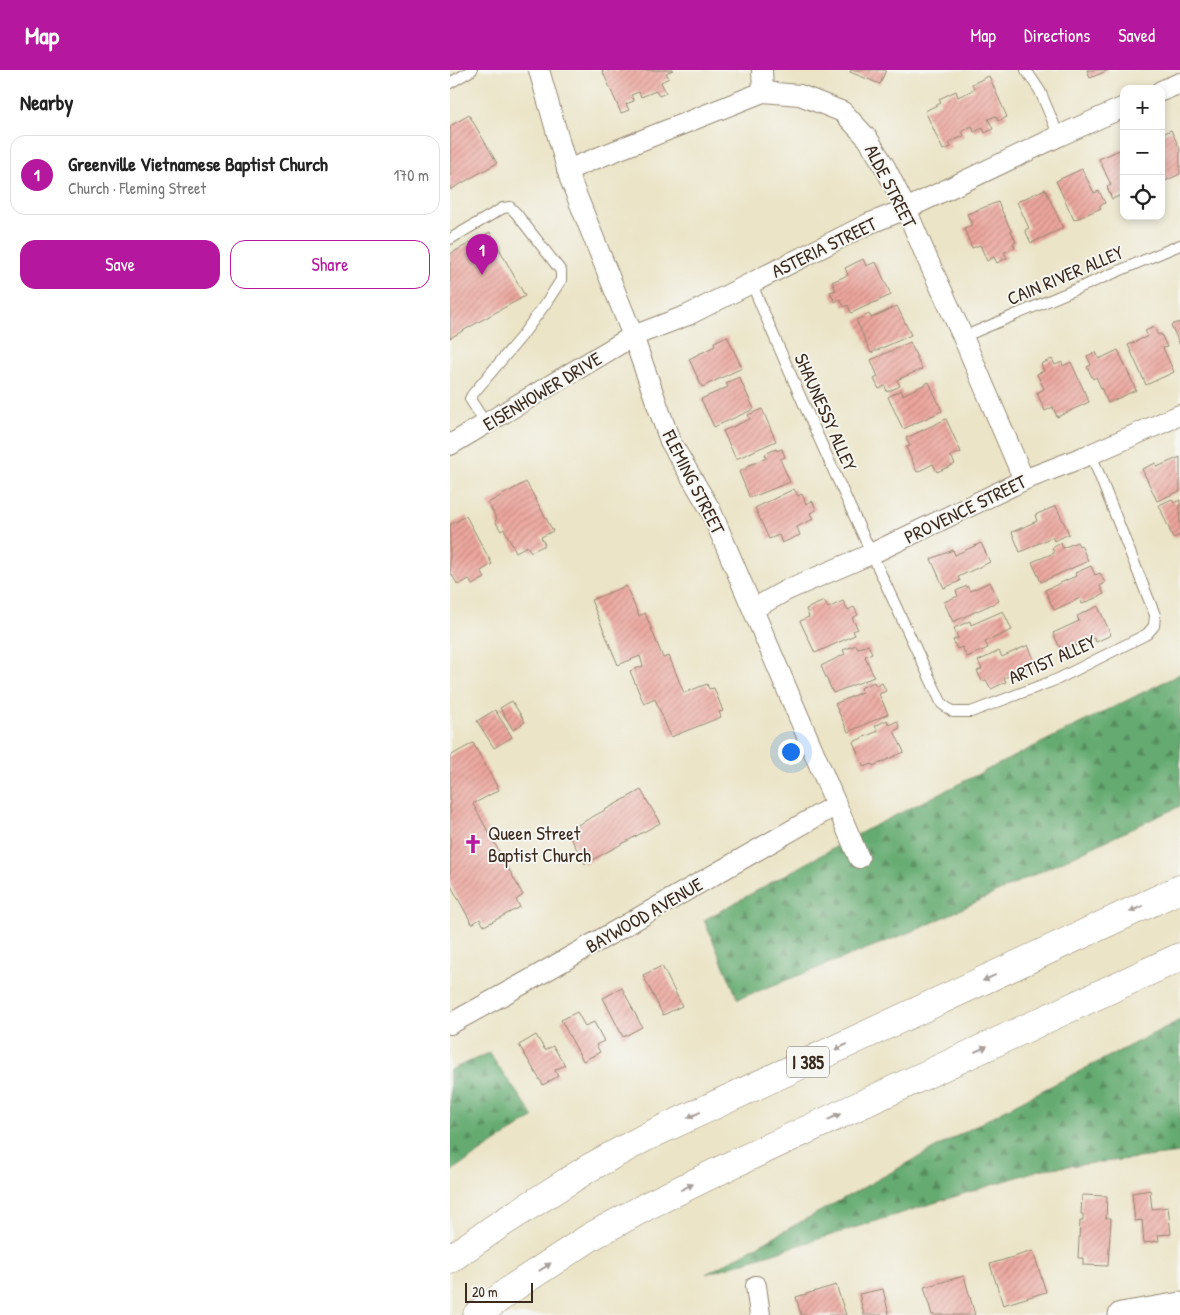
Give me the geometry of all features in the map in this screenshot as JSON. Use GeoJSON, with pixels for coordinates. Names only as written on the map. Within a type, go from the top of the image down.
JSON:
{"type":"FeatureCollection","features":[{"type":"Feature","properties":{"kind":"highway","name":"I 385"},"geometry":{"type":"LineString","coordinates":[[450,1259],[588,1168],[648,1136],[1180,889]]}},
{"type":"Feature","properties":{"kind":"highway"},"geometry":{"type":"LineString","coordinates":[[477,1315],[514,1286],[592,1236],[649,1205],[1180,957]]}},
{"type":"Feature","properties":{"kind":"street","name":"FLEMING STREET"},"geometry":{"type":"LineString","coordinates":[[539,70],[567,170],[633,336],[670,441],[710,509],[860,858]]}},
{"type":"Feature","properties":{"kind":"street"},"geometry":{"type":"LineString","coordinates":[[762,70],[763,92]]}},
{"type":"Feature","properties":{"kind":"street"},"geometry":{"type":"LineString","coordinates":[[1165,89],[1180,83]]}},
{"type":"Feature","properties":{"kind":"street","name":"ALDE STREET"},"geometry":{"type":"LineString","coordinates":[[567,170],[763,92],[800,95],[843,112],[868,139],[885,167],[964,337],[1024,480]]}},
{"type":"Feature","properties":{"kind":"street","name":"ASTERIA STREET"},"geometry":{"type":"LineString","coordinates":[[633,336],[688,315],[868,224],[906,210],[1059,136],[1120,110]]}},
{"type":"Feature","properties":{"kind":"street","name":"EISENHOWER DRIVE"},"geometry":{"type":"LineString","coordinates":[[450,445],[633,336]]}},
{"type":"Feature","properties":{"kind":"street","name":"PROVENCE STREET"},"geometry":{"type":"LineString","coordinates":[[754,610],[787,590],[871,554],[1024,480],[1091,454],[1180,415]]}},
{"type":"Feature","properties":{"kind":"street","name":"BAYWOOD AVENUE"},"geometry":{"type":"LineString","coordinates":[[450,1024],[545,972],[836,805]]}},
{"type":"Feature","properties":{"kind":"street"},"geometry":{"type":"LineString","coordinates":[[756,1286],[760,1315]]}},
{"type":"Feature","properties":{"kind":"street"},"geometry":{"type":"LineString","coordinates":[[1121,1315],[1180,1305]]}},
{"type":"Feature","properties":{"kind":"lane"},"geometry":{"type":"LineString","coordinates":[[450,83],[472,70]]}},
{"type":"Feature","properties":{"kind":"lane"},"geometry":{"type":"LineString","coordinates":[[1026,70],[1040,91],[1059,136]]}},
{"type":"Feature","properties":{"kind":"lane"},"geometry":{"type":"LineString","coordinates":[[450,239],[503,208],[510,207],[561,271],[561,280],[546,303],[521,338],[470,399],[486,424]]}},
{"type":"Feature","properties":{"kind":"lane","name":"CAIN RIVER ALLEY"},"geometry":{"type":"LineString","coordinates":[[964,337],[1180,245]]}},
{"type":"Feature","properties":{"kind":"lane","name":"SHAUNESSY ALLEY"},"geometry":{"type":"LineString","coordinates":[[751,282],[778,348],[871,554]]}},
{"type":"Feature","properties":{"kind":"lane","name":"ARTIST ALLEY"},"geometry":{"type":"LineString","coordinates":[[871,554],[942,704],[953,712],[971,712],[1058,679],[1147,634],[1154,626],[1156,615],[1091,454]]}},
{"type":"Feature","properties":{"kind":"green space"},"geometry":{"type":"Polygon","coordinates":[[[1180,674],[1180,806],[923,927],[738,999],[704,920],[868,829],[1180,674]]]}},
{"type":"Feature","properties":{"kind":"green space"},"geometry":{"type":"Polygon","coordinates":[[[1180,1020],[1180,1153],[1043,1169],[706,1274],[1010,1107],[1180,1020]]]}},
{"type":"Feature","properties":{"kind":"green space"},"geometry":{"type":"Polygon","coordinates":[[[489,1053],[534,1117],[450,1172],[450,1070],[489,1053]]]}},
{"type":"Feature","properties":{"kind":"building"},"geometry":{"type":"Polygon","coordinates":[[[602,70],[673,70],[666,73],[669,78],[661,82],[666,93],[659,96],[656,91],[641,97],[639,92],[631,95],[634,101],[626,104],[629,110],[621,113],[602,70]]]}},
{"type":"Feature","properties":{"kind":"building"},"geometry":{"type":"Polygon","coordinates":[[[851,70],[886,70],[880,84],[850,72],[851,70]]]}},
{"type":"Feature","properties":{"kind":"building"},"geometry":{"type":"Polygon","coordinates":[[[1087,70],[1109,70],[1090,78],[1087,70]]]}},
{"type":"Feature","properties":{"kind":"building"},"geometry":{"type":"Polygon","coordinates":[[[989,76],[1007,117],[998,121],[996,116],[988,119],[993,129],[985,133],[983,128],[974,132],[972,126],[962,131],[964,136],[949,142],[951,147],[943,150],[925,111],[941,103],[939,99],[956,91],[958,97],[975,89],[972,84],[989,76]]]}},
{"type":"Feature","properties":{"kind":"building"},"geometry":{"type":"Polygon","coordinates":[[[469,115],[497,163],[450,190],[450,126],[469,115]]]}},
{"type":"Feature","properties":{"kind":"building"},"geometry":{"type":"Polygon","coordinates":[[[1171,130],[1180,149],[1180,174],[1165,181],[1165,175],[1165,133],[1171,130]]]}},
{"type":"Feature","properties":{"kind":"building"},"geometry":{"type":"Polygon","coordinates":[[[1120,150],[1120,196],[1112,199],[1107,187],[1111,185],[1099,159],[1120,150]]]}},
{"type":"Feature","properties":{"kind":"building"},"geometry":{"type":"Polygon","coordinates":[[[1082,169],[1094,193],[1099,191],[1105,203],[1099,206],[1101,208],[1074,220],[1056,181],[1082,169]]]}},
{"type":"Feature","properties":{"kind":"building"},"geometry":{"type":"Polygon","coordinates":[[[1045,189],[1063,228],[1031,243],[1025,230],[1029,228],[1017,202],[1045,189]]]}},
{"type":"Feature","properties":{"kind":"building"},"geometry":{"type":"Polygon","coordinates":[[[998,202],[1016,242],[1013,243],[1015,248],[1004,252],[1007,258],[997,263],[994,257],[987,261],[980,245],[972,248],[964,228],[972,225],[967,214],[998,202]]]}},
{"type":"Feature","properties":{"kind":"building"},"geometry":{"type":"Polygon","coordinates":[[[490,232],[525,296],[450,338],[450,254],[490,232]]]}},
{"type":"Feature","properties":{"kind":"building"},"geometry":{"type":"Polygon","coordinates":[[[863,259],[866,266],[876,262],[891,295],[851,313],[848,305],[844,307],[840,299],[835,302],[830,292],[836,290],[832,282],[848,275],[845,268],[863,259]]]}},
{"type":"Feature","properties":{"kind":"building"},"geometry":{"type":"Polygon","coordinates":[[[897,306],[911,335],[871,353],[856,320],[869,314],[871,318],[897,306]]]}},
{"type":"Feature","properties":{"kind":"building"},"geometry":{"type":"Polygon","coordinates":[[[1180,322],[1180,345],[1171,325],[1180,322]]]}},
{"type":"Feature","properties":{"kind":"building"},"geometry":{"type":"Polygon","coordinates":[[[1154,327],[1158,335],[1161,334],[1167,347],[1163,348],[1174,372],[1146,385],[1128,345],[1148,336],[1145,331],[1154,327]]]}},
{"type":"Feature","properties":{"kind":"building"},"geometry":{"type":"Polygon","coordinates":[[[727,336],[742,368],[702,387],[689,359],[715,346],[714,342],[727,336]]]}},
{"type":"Feature","properties":{"kind":"building"},"geometry":{"type":"Polygon","coordinates":[[[910,342],[922,369],[897,380],[900,386],[887,392],[885,386],[879,389],[874,379],[878,377],[871,360],[910,342]]]}},
{"type":"Feature","properties":{"kind":"building"},"geometry":{"type":"Polygon","coordinates":[[[1118,350],[1136,390],[1108,403],[1096,377],[1093,379],[1087,367],[1091,365],[1087,356],[1096,352],[1099,359],[1118,350]]]}},
{"type":"Feature","properties":{"kind":"building"},"geometry":{"type":"Polygon","coordinates":[[[1052,359],[1055,365],[1062,362],[1063,366],[1071,362],[1089,402],[1057,417],[1053,407],[1045,411],[1037,393],[1044,389],[1037,374],[1044,371],[1041,364],[1052,359]]]}},
{"type":"Feature","properties":{"kind":"building"},"geometry":{"type":"Polygon","coordinates":[[[739,377],[754,409],[714,427],[701,399],[728,387],[726,383],[739,377]]]}},
{"type":"Feature","properties":{"kind":"building"},"geometry":{"type":"Polygon","coordinates":[[[929,382],[942,411],[903,429],[888,397],[901,390],[903,395],[929,382]]]}},
{"type":"Feature","properties":{"kind":"building"},"geometry":{"type":"Polygon","coordinates":[[[762,409],[776,441],[736,459],[723,431],[750,419],[748,415],[762,409]]]}},
{"type":"Feature","properties":{"kind":"building"},"geometry":{"type":"Polygon","coordinates":[[[946,419],[961,452],[951,456],[955,464],[937,472],[933,464],[917,472],[906,447],[910,446],[906,438],[946,419]]]}},
{"type":"Feature","properties":{"kind":"building"},"geometry":{"type":"Polygon","coordinates":[[[776,449],[777,451],[782,449],[785,457],[780,459],[790,482],[750,498],[739,472],[747,468],[747,466],[766,458],[765,454],[776,449]]]}},
{"type":"Feature","properties":{"kind":"building"},"geometry":{"type":"Polygon","coordinates":[[[1180,457],[1180,491],[1157,501],[1142,469],[1156,463],[1157,467],[1180,457]]]}},
{"type":"Feature","properties":{"kind":"building"},"geometry":{"type":"Polygon","coordinates":[[[526,482],[553,531],[541,537],[545,545],[531,552],[527,546],[516,552],[504,529],[501,531],[495,521],[497,519],[488,503],[526,482]]]}},
{"type":"Feature","properties":{"kind":"building"},"geometry":{"type":"Polygon","coordinates":[[[794,489],[798,496],[802,494],[806,504],[813,502],[816,510],[810,513],[813,519],[797,527],[800,535],[782,543],[779,535],[769,539],[755,508],[794,489]]]}},
{"type":"Feature","properties":{"kind":"building"},"geometry":{"type":"Polygon","coordinates":[[[1172,499],[1174,503],[1180,500],[1180,535],[1173,538],[1159,505],[1172,499]]]}},
{"type":"Feature","properties":{"kind":"building"},"geometry":{"type":"Polygon","coordinates":[[[1056,506],[1069,534],[1054,541],[1052,537],[1020,552],[1012,532],[1037,521],[1035,515],[1056,506]]]}},
{"type":"Feature","properties":{"kind":"building"},"geometry":{"type":"Polygon","coordinates":[[[466,516],[492,564],[481,571],[485,578],[472,585],[469,579],[458,585],[450,572],[450,525],[466,516]]]}},
{"type":"Feature","properties":{"kind":"building"},"geometry":{"type":"Polygon","coordinates":[[[1077,542],[1079,546],[1081,545],[1088,561],[1041,582],[1032,562],[1054,553],[1052,548],[1061,543],[1063,548],[1077,542]]]}},
{"type":"Feature","properties":{"kind":"building"},"geometry":{"type":"Polygon","coordinates":[[[981,543],[990,562],[958,577],[960,581],[944,588],[931,559],[953,550],[955,555],[981,543]]]}},
{"type":"Feature","properties":{"kind":"building"},"geometry":{"type":"Polygon","coordinates":[[[1091,566],[1095,575],[1100,573],[1105,583],[1100,586],[1104,594],[1082,604],[1080,598],[1054,610],[1045,590],[1076,576],[1075,573],[1091,566]]]}},
{"type":"Feature","properties":{"kind":"building"},"geometry":{"type":"Polygon","coordinates":[[[990,582],[999,601],[953,622],[944,602],[958,596],[956,591],[967,586],[970,591],[990,582]]]}},
{"type":"Feature","properties":{"kind":"building"},"geometry":{"type":"Polygon","coordinates":[[[626,586],[639,616],[645,613],[663,658],[669,656],[684,693],[707,684],[709,689],[714,688],[723,711],[719,712],[721,717],[671,737],[655,699],[644,704],[630,671],[643,666],[640,656],[618,665],[591,600],[626,586]]]}},
{"type":"Feature","properties":{"kind":"building"},"geometry":{"type":"Polygon","coordinates":[[[824,601],[828,608],[843,601],[848,610],[854,607],[858,615],[852,618],[858,629],[853,631],[855,635],[815,653],[800,621],[809,617],[806,609],[824,601]]]}},
{"type":"Feature","properties":{"kind":"building"},"geometry":{"type":"Polygon","coordinates":[[[1098,606],[1111,635],[1096,642],[1094,638],[1062,652],[1053,633],[1079,621],[1077,616],[1098,606]]]}},
{"type":"Feature","properties":{"kind":"building"},"geometry":{"type":"Polygon","coordinates":[[[1003,611],[1012,630],[985,642],[988,648],[967,657],[962,647],[957,649],[953,640],[958,638],[954,628],[970,621],[971,625],[1003,611]]]}},
{"type":"Feature","properties":{"kind":"building"},"geometry":{"type":"Polygon","coordinates":[[[856,645],[858,648],[868,645],[872,653],[865,656],[874,677],[833,693],[821,666],[845,654],[843,650],[856,645]]]}},
{"type":"Feature","properties":{"kind":"building"},"geometry":{"type":"Polygon","coordinates":[[[1028,645],[1036,664],[1004,678],[1006,682],[991,689],[986,680],[982,681],[977,671],[982,669],[978,661],[999,651],[1002,657],[1028,645]]]}},
{"type":"Feature","properties":{"kind":"building"},"geometry":{"type":"Polygon","coordinates":[[[874,682],[876,686],[882,683],[886,691],[879,694],[888,714],[848,732],[835,704],[862,692],[860,688],[874,682]]]}},
{"type":"Feature","properties":{"kind":"building"},"geometry":{"type":"Polygon","coordinates":[[[512,701],[525,722],[513,730],[500,708],[512,701]]]}},
{"type":"Feature","properties":{"kind":"building"},"geometry":{"type":"Polygon","coordinates":[[[495,710],[512,737],[494,748],[477,721],[495,710]]]}},
{"type":"Feature","properties":{"kind":"building"},"geometry":{"type":"Polygon","coordinates":[[[887,720],[889,725],[897,721],[900,728],[894,731],[904,752],[873,766],[872,764],[864,767],[853,742],[878,731],[875,726],[887,720]]]}},
{"type":"Feature","properties":{"kind":"building","name":"Queen Street Baptist Church"},"geometry":{"type":"Polygon","coordinates":[[[473,743],[499,790],[473,804],[523,895],[516,900],[520,907],[484,926],[480,919],[472,924],[450,884],[450,756],[473,743]]]}},
{"type":"Feature","properties":{"kind":"building"},"geometry":{"type":"Polygon","coordinates":[[[641,790],[660,823],[585,864],[567,831],[641,790]]]}},
{"type":"Feature","properties":{"kind":"building"},"geometry":{"type":"Polygon","coordinates":[[[662,966],[682,1006],[663,1015],[643,975],[662,966]]]}},
{"type":"Feature","properties":{"kind":"building"},"geometry":{"type":"Polygon","coordinates":[[[622,988],[642,1027],[623,1037],[603,998],[622,988]]]}},
{"type":"Feature","properties":{"kind":"building"},"geometry":{"type":"Polygon","coordinates":[[[577,1012],[585,1026],[594,1022],[604,1041],[596,1045],[600,1052],[583,1061],[561,1020],[577,1012]]]}},
{"type":"Feature","properties":{"kind":"building"},"geometry":{"type":"Polygon","coordinates":[[[536,1035],[545,1050],[553,1046],[565,1065],[555,1070],[558,1076],[543,1085],[519,1045],[536,1035]]]}},
{"type":"Feature","properties":{"kind":"building"},"geometry":{"type":"Polygon","coordinates":[[[1150,1190],[1152,1209],[1168,1207],[1171,1234],[1158,1235],[1159,1241],[1144,1243],[1142,1220],[1135,1221],[1132,1193],[1150,1190]]]}},
{"type":"Feature","properties":{"kind":"building"},"geometry":{"type":"Polygon","coordinates":[[[1082,1195],[1107,1196],[1106,1218],[1111,1218],[1108,1266],[1083,1265],[1083,1258],[1078,1258],[1080,1221],[1083,1221],[1083,1214],[1081,1214],[1082,1195]]]}},
{"type":"Feature","properties":{"kind":"building"},"geometry":{"type":"Polygon","coordinates":[[[1033,1251],[1046,1292],[1003,1305],[990,1264],[1033,1251]]]}},
{"type":"Feature","properties":{"kind":"building"},"geometry":{"type":"Polygon","coordinates":[[[964,1276],[975,1315],[932,1315],[924,1287],[964,1276]]]}},
{"type":"Feature","properties":{"kind":"building"},"geometry":{"type":"Polygon","coordinates":[[[836,1285],[846,1315],[801,1315],[796,1297],[836,1285]]]}},
{"type":"Feature","properties":{"kind":"building"},"geometry":{"type":"Polygon","coordinates":[[[883,1289],[889,1315],[864,1315],[859,1294],[883,1289]]]}},
{"type":"Feature","properties":{"kind":"place","name":"Greenville Vietnamese Baptist Church"},"geometry":{"type":"Point","coordinates":[482,275]}},
{"type":"Feature","properties":{"kind":"place","name":"Queen Street Baptist Church"},"geometry":{"type":"Point","coordinates":[473,844]}}]}
